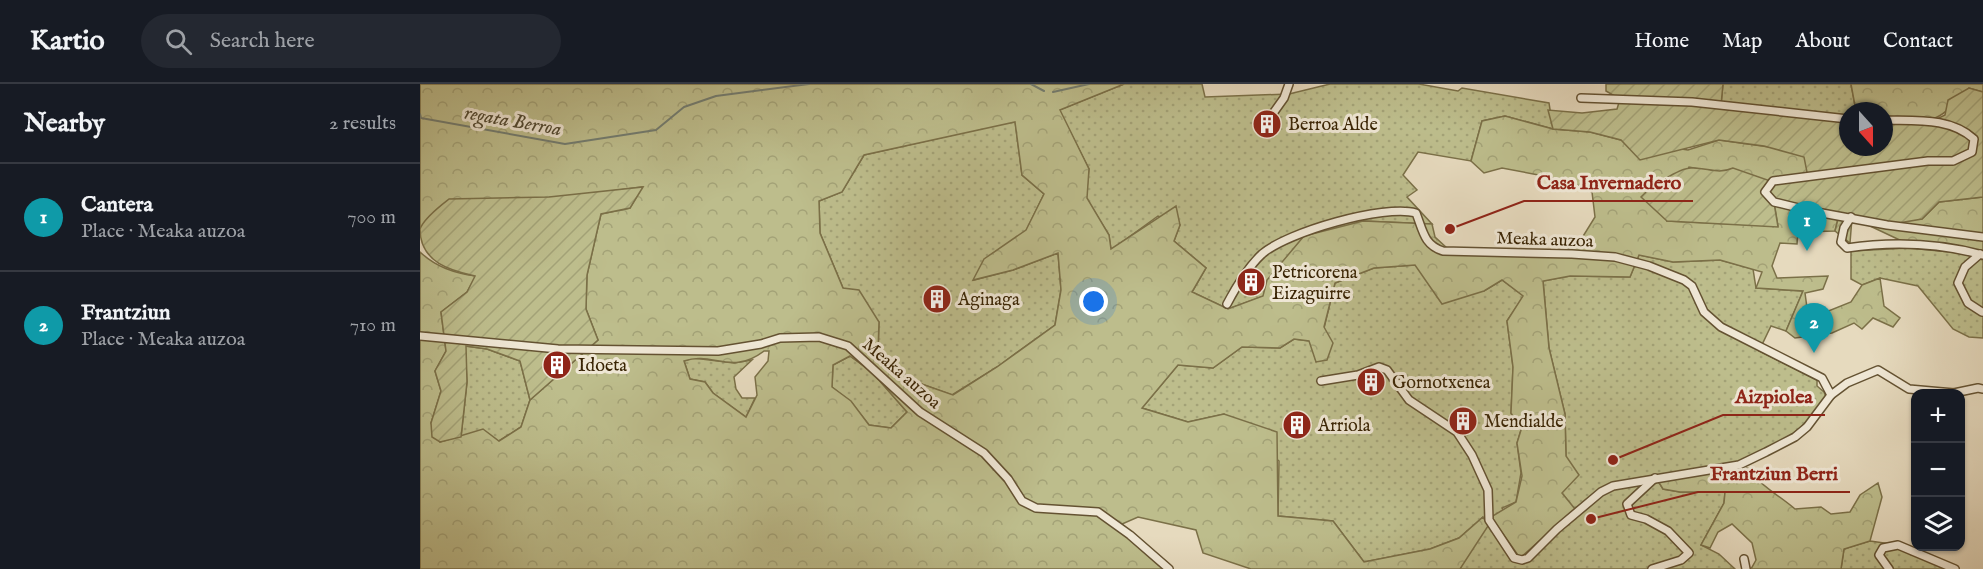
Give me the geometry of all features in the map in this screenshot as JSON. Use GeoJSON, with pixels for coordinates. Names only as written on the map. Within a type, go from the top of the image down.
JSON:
{"type":"FeatureCollection","features":[{"type":"Feature","properties":{"kind":"street"},"geometry":{"type":"LineString","coordinates":[[1274,112],[1284,98],[1289,84]]}},
{"type":"Feature","properties":{"kind":"street"},"geometry":{"type":"LineString","coordinates":[[1581,98],[1692,102],[1839,118]]}},
{"type":"Feature","properties":{"kind":"street"},"geometry":{"type":"LineString","coordinates":[[1893,120],[1933,121],[1963,129],[1974,139],[1972,152],[1953,160],[1928,161],[1773,181],[1765,192],[1774,202],[1851,218],[1983,237]]}},
{"type":"Feature","properties":{"kind":"street","name":"Meaka auzoa"},"geometry":{"type":"LineString","coordinates":[[1227,304],[1263,253],[1293,237],[1367,213],[1407,211],[1416,213],[1425,239],[1432,247],[1443,251],[1528,251],[1615,257],[1649,266],[1684,280],[1692,286],[1704,312],[1721,327],[1822,378],[1831,395]]}},
{"type":"Feature","properties":{"kind":"street"},"geometry":{"type":"LineString","coordinates":[[1851,218],[1841,242],[1847,248],[1906,243],[1964,248],[1981,255]]}},
{"type":"Feature","properties":{"kind":"street"},"geometry":{"type":"LineString","coordinates":[[1981,255],[1965,267],[1958,283],[1968,303],[1976,311],[1982,312]]}},
{"type":"Feature","properties":{"kind":"street","name":"Meaka auzoa"},"geometry":{"type":"LineString","coordinates":[[420,336],[558,349],[718,351],[761,344],[780,338],[800,337],[819,337],[848,346],[920,412],[984,453],[1008,479],[1022,501],[1036,508],[1098,512],[1130,535],[1169,569]]}},
{"type":"Feature","properties":{"kind":"street"},"geometry":{"type":"LineString","coordinates":[[1321,381],[1358,375],[1379,367],[1387,370],[1409,400],[1457,432],[1472,455],[1488,490],[1489,520],[1514,558],[1522,560],[1528,558],[1557,529],[1601,492],[1613,486],[1739,465],[1795,437],[1819,414],[1831,395],[1847,383],[1878,370],[1909,389],[1954,393],[1983,389]]}},
{"type":"Feature","properties":{"kind":"street"},"geometry":{"type":"LineString","coordinates":[[1652,569],[1681,560],[1689,553],[1668,531],[1646,519],[1631,515],[1627,509],[1627,504],[1655,478]]}},
{"type":"Feature","properties":{"kind":"street"},"geometry":{"type":"LineString","coordinates":[[1888,569],[1879,555],[1883,548],[1898,545],[1955,569]]}},
{"type":"Feature","properties":{"kind":"street"},"geometry":{"type":"LineString","coordinates":[[1744,559],[1746,569]]}},
{"type":"Feature","properties":{"kind":"green space"},"geometry":{"type":"Polygon","coordinates":[[[420,84],[1124,84],[1060,110],[1089,169],[1087,198],[1109,235],[1111,249],[1176,206],[1180,225],[1174,241],[1206,268],[1192,292],[1228,309],[1263,296],[1267,280],[1304,236],[1363,221],[1432,224],[1435,237],[1447,248],[1564,252],[1582,238],[1595,217],[1592,192],[1565,180],[1502,168],[1484,173],[1471,161],[1482,121],[1505,116],[1553,129],[1590,132],[1621,140],[1688,150],[1719,140],[1783,149],[1805,156],[1808,176],[1773,182],[1689,167],[1667,221],[1778,226],[1774,202],[1838,219],[1835,231],[1798,232],[1797,244],[1780,243],[1772,266],[1777,278],[1828,276],[1823,289],[1805,293],[1808,315],[1821,314],[1851,302],[1862,285],[1880,278],[1884,306],[1900,318],[1893,327],[1873,318],[1862,329],[1854,323],[1832,333],[1795,338],[1786,331],[1803,291],[1756,288],[1762,272],[1720,260],[1673,262],[1639,255],[1630,277],[1570,276],[1543,281],[1549,348],[1565,414],[1566,456],[1579,475],[1562,493],[1575,509],[1520,558],[1491,517],[1516,502],[1522,476],[1517,443],[1521,430],[1511,413],[1513,367],[1507,321],[1523,296],[1502,280],[1484,291],[1442,304],[1415,265],[1374,268],[1335,283],[1324,327],[1333,343],[1327,360],[1316,362],[1309,341],[1294,339],[1280,348],[1242,347],[1213,368],[1178,365],[1142,408],[1188,422],[1224,414],[1277,432],[1278,516],[1333,521],[1364,562],[1430,549],[1459,538],[1483,517],[1488,526],[1460,569],[1251,569],[1203,553],[1196,530],[1138,517],[1122,524],[1171,569],[420,569],[420,252],[432,262],[446,268],[476,276],[467,292],[441,312],[446,351],[435,371],[441,391],[431,423],[440,442],[483,429],[499,441],[521,427],[530,400],[598,340],[586,309],[587,275],[601,214],[630,208],[642,187],[431,215],[420,229],[420,84]],[[1015,122],[864,155],[842,192],[819,201],[820,233],[843,288],[859,290],[879,322],[878,352],[913,381],[953,395],[997,367],[1055,325],[1061,290],[1058,253],[1013,270],[973,280],[984,259],[1026,230],[1044,194],[1022,175],[1015,122]],[[764,351],[752,358],[732,363],[704,359],[684,361],[690,379],[705,382],[713,393],[746,417],[757,395],[755,377],[768,361],[769,351],[764,351]],[[850,356],[833,365],[832,387],[851,401],[869,425],[891,428],[907,412],[872,372],[850,356]]]}},
{"type":"Feature","properties":{"kind":"green space"},"geometry":{"type":"Polygon","coordinates":[[[1124,84],[1202,84],[1205,97],[1289,94],[1330,84],[1419,84],[1458,91],[1462,88],[1549,103],[1553,129],[1505,116],[1482,121],[1471,161],[1418,152],[1403,175],[1417,190],[1407,197],[1432,224],[1363,221],[1264,296],[1228,309],[1192,292],[1206,268],[1174,241],[1180,225],[1158,216],[1111,250],[1109,235],[1086,198],[1089,169],[1059,110],[1124,84]]]}},
{"type":"Feature","properties":{"kind":"green space"},"geometry":{"type":"Polygon","coordinates":[[[1606,84],[1723,84],[1721,105],[1839,118],[1839,156],[1893,156],[1893,120],[1933,121],[1945,115],[1948,100],[1969,88],[1983,92],[1983,197],[1939,202],[1922,219],[1887,225],[1852,218],[1850,243],[1835,231],[1838,219],[1774,203],[1778,227],[1667,221],[1641,197],[1679,171],[1697,168],[1722,171],[1733,168],[1773,182],[1808,177],[1804,157],[1764,146],[1719,140],[1640,160],[1621,140],[1590,132],[1553,129],[1548,110],[1582,113],[1617,109],[1620,99],[1606,91],[1606,84]]]}},
{"type":"Feature","properties":{"kind":"green space"},"geometry":{"type":"Polygon","coordinates":[[[1723,84],[1851,84],[1854,102],[1839,102],[1839,118],[1721,105],[1723,84]]]}},
{"type":"Feature","properties":{"kind":"green space"},"geometry":{"type":"Polygon","coordinates":[[[1851,84],[1983,84],[1983,92],[1969,88],[1940,116],[1924,121],[1893,120],[1893,102],[1854,102],[1851,84]]]}},
{"type":"Feature","properties":{"kind":"green space"},"geometry":{"type":"Polygon","coordinates":[[[1015,121],[1022,175],[1044,194],[1026,231],[985,259],[974,280],[1013,270],[1058,253],[1061,290],[1055,325],[997,367],[952,395],[913,381],[878,352],[879,322],[843,288],[820,233],[819,201],[842,192],[864,155],[1015,121]]]}},
{"type":"Feature","properties":{"kind":"green space"},"geometry":{"type":"Polygon","coordinates":[[[643,187],[630,208],[601,214],[587,275],[586,309],[598,340],[530,400],[520,361],[487,349],[466,346],[467,382],[461,437],[440,442],[432,437],[431,423],[441,391],[435,371],[446,351],[441,312],[467,292],[475,276],[447,268],[431,257],[421,241],[420,229],[425,221],[449,199],[549,197],[643,187]]]}},
{"type":"Feature","properties":{"kind":"green space"},"geometry":{"type":"Polygon","coordinates":[[[1983,197],[1983,255],[1906,243],[1851,217],[1922,219],[1939,202],[1983,197]]]}},
{"type":"Feature","properties":{"kind":"green space"},"geometry":{"type":"Polygon","coordinates":[[[1908,248],[1961,253],[1983,260],[1983,338],[1969,337],[1953,329],[1918,286],[1880,278],[1862,285],[1851,279],[1851,251],[1908,248]]]}},
{"type":"Feature","properties":{"kind":"green space"},"geometry":{"type":"Polygon","coordinates":[[[1639,255],[1673,262],[1720,260],[1753,269],[1756,288],[1803,291],[1786,331],[1771,326],[1759,351],[1817,380],[1817,386],[1826,397],[1819,408],[1788,438],[1751,460],[1719,469],[1656,477],[1663,489],[1680,492],[1725,492],[1724,503],[1701,545],[1719,554],[1735,569],[1460,569],[1483,517],[1459,538],[1430,549],[1364,562],[1333,521],[1278,516],[1279,461],[1224,414],[1188,422],[1142,408],[1178,365],[1213,368],[1242,347],[1280,348],[1294,339],[1310,341],[1316,361],[1335,283],[1374,268],[1415,265],[1484,291],[1502,280],[1524,296],[1507,321],[1513,367],[1511,413],[1521,430],[1517,443],[1521,473],[1516,502],[1502,508],[1531,551],[1575,510],[1562,493],[1566,456],[1565,414],[1549,348],[1543,281],[1570,276],[1630,277],[1639,255]]]}},
{"type":"Feature","properties":{"kind":"green space"},"geometry":{"type":"Polygon","coordinates":[[[465,346],[487,349],[520,361],[530,400],[521,427],[499,441],[461,437],[467,382],[465,346]]]}},
{"type":"Feature","properties":{"kind":"green space"},"geometry":{"type":"Polygon","coordinates":[[[850,356],[872,372],[907,412],[891,428],[869,425],[851,402],[832,387],[833,365],[850,356]]]}},
{"type":"Feature","properties":{"kind":"green space"},"geometry":{"type":"Polygon","coordinates":[[[693,358],[734,363],[752,360],[734,377],[736,389],[742,398],[755,398],[746,417],[713,393],[705,382],[690,379],[684,361],[693,358]]]}},
{"type":"Feature","properties":{"kind":"green space"},"geometry":{"type":"Polygon","coordinates":[[[1740,467],[1751,469],[1751,473],[1761,483],[1795,509],[1821,507],[1831,514],[1850,512],[1860,495],[1878,483],[1882,497],[1870,541],[1844,549],[1841,569],[1751,569],[1756,560],[1752,543],[1732,524],[1718,532],[1710,548],[1701,545],[1724,503],[1725,492],[1680,492],[1663,489],[1658,481],[1740,467]]]}},
{"type":"Feature","properties":{"kind":"green space"},"geometry":{"type":"Polygon","coordinates":[[[1870,541],[1898,545],[1954,569],[1841,569],[1844,549],[1870,541]]]}},
{"type":"Feature","properties":{"kind":"waterway","name":"regata Berroa"},"geometry":{"type":"LineString","coordinates":[[420,114],[421,118],[565,144],[656,130],[684,107],[716,96],[809,84]]}},
{"type":"Feature","properties":{"kind":"waterway","name":"regata Berroa"},"geometry":{"type":"LineString","coordinates":[[1031,84],[1044,91]]}},
{"type":"Feature","properties":{"kind":"waterway","name":"regata Berroa"},"geometry":{"type":"LineString","coordinates":[[1053,92],[1089,84]]}},
{"type":"Feature","properties":{"kind":"place","name":"Berroa Alde"},"geometry":{"type":"Point","coordinates":[1267,124]}},
{"type":"Feature","properties":{"kind":"place","name":"Casa Invernadero"},"geometry":{"type":"Point","coordinates":[1450,229]}},
{"type":"Feature","properties":{"kind":"place","name":"Cantera"},"geometry":{"type":"Point","coordinates":[1807,251]}},
{"type":"Feature","properties":{"kind":"place","name":"Petricorena Eizaguirre"},"geometry":{"type":"Point","coordinates":[1251,282]}},
{"type":"Feature","properties":{"kind":"place","name":"Aginaga"},"geometry":{"type":"Point","coordinates":[937,299]}},
{"type":"Feature","properties":{"kind":"place","name":"Frantziun"},"geometry":{"type":"Point","coordinates":[1814,353]}},
{"type":"Feature","properties":{"kind":"place","name":"Idoeta"},"geometry":{"type":"Point","coordinates":[557,365]}},
{"type":"Feature","properties":{"kind":"place","name":"Gornotxenea"},"geometry":{"type":"Point","coordinates":[1371,382]}},
{"type":"Feature","properties":{"kind":"place","name":"Mendialde"},"geometry":{"type":"Point","coordinates":[1463,421]}},
{"type":"Feature","properties":{"kind":"place","name":"Arriola"},"geometry":{"type":"Point","coordinates":[1297,425]}},
{"type":"Feature","properties":{"kind":"place","name":"Aizpiolea"},"geometry":{"type":"Point","coordinates":[1613,460]}},
{"type":"Feature","properties":{"kind":"place","name":"Frantziun Berri"},"geometry":{"type":"Point","coordinates":[1591,519]}}]}
